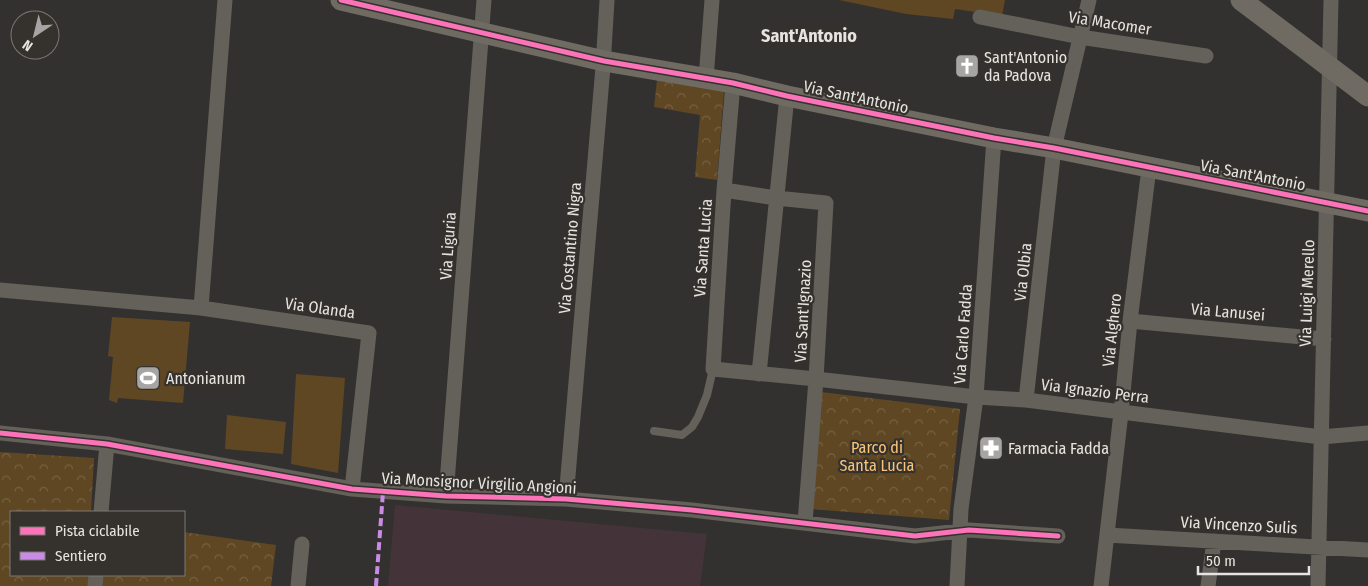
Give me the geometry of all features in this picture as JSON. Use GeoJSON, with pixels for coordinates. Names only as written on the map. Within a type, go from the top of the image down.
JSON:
{"type":"FeatureCollection","features":[{"type":"Feature","properties":{"kind":"street"},"geometry":{"type":"LineString","coordinates":[[201,308],[225,0]]}},
{"type":"Feature","properties":{"kind":"street","name":"Via Sant'Antonio"},"geometry":{"type":"LineString","coordinates":[[341,0],[363,2],[604,61],[733,83],[787,96],[994,138],[1054,148],[1368,211]]}},
{"type":"Feature","properties":{"kind":"street","name":"Via Liguria"},"geometry":{"type":"LineString","coordinates":[[446,496],[484,0]]}},
{"type":"Feature","properties":{"kind":"street","name":"Via Costantino Nigra"},"geometry":{"type":"LineString","coordinates":[[566,499],[604,61],[607,0]]}},
{"type":"Feature","properties":{"kind":"street"},"geometry":{"type":"LineString","coordinates":[[706,79],[712,0]]}},
{"type":"Feature","properties":{"kind":"street","name":"Via Olbia"},"geometry":{"type":"LineString","coordinates":[[1026,400],[1054,148],[1089,0]]}},
{"type":"Feature","properties":{"kind":"street"},"geometry":{"type":"LineString","coordinates":[[1242,0],[1368,96]]}},
{"type":"Feature","properties":{"kind":"street","name":"Via Luigi Merello"},"geometry":{"type":"LineString","coordinates":[[1318,586],[1331,0]]}},
{"type":"Feature","properties":{"kind":"street","name":"Via Macomer"},"geometry":{"type":"LineString","coordinates":[[980,17],[1080,36],[1206,56]]}},
{"type":"Feature","properties":{"kind":"street","name":"Via Santa Lucia"},"geometry":{"type":"LineString","coordinates":[[713,369],[724,190],[733,83]]}},
{"type":"Feature","properties":{"kind":"street"},"geometry":{"type":"LineString","coordinates":[[759,374],[787,96]]}},
{"type":"Feature","properties":{"kind":"street","name":"Via Carlo Fadda"},"geometry":{"type":"LineString","coordinates":[[957,586],[961,509],[976,397],[994,138]]}},
{"type":"Feature","properties":{"kind":"street","name":"Via Alghero"},"geometry":{"type":"LineString","coordinates":[[1100,586],[1149,168]]}},
{"type":"Feature","properties":{"kind":"street","name":"Via Sant'Ignazio"},"geometry":{"type":"LineString","coordinates":[[724,190],[776,198],[826,202],[816,379],[805,523]]}},
{"type":"Feature","properties":{"kind":"street","name":"Via Olanda"},"geometry":{"type":"LineString","coordinates":[[0,290],[201,308],[368,333],[352,489]]}},
{"type":"Feature","properties":{"kind":"street","name":"Via Lanusei"},"geometry":{"type":"LineString","coordinates":[[1130,321],[1324,339]]}},
{"type":"Feature","properties":{"kind":"street"},"geometry":{"type":"LineString","coordinates":[[713,369],[816,379]]}},
{"type":"Feature","properties":{"kind":"street","name":"Via Ignazio Perra"},"geometry":{"type":"LineString","coordinates":[[816,379],[976,397],[1026,400],[1321,437],[1368,433]]}},
{"type":"Feature","properties":{"kind":"street","name":"Via Monsignor Virgilio Angioni"},"geometry":{"type":"LineString","coordinates":[[0,433],[107,444],[352,489],[446,496],[566,499],[692,510],[915,536],[960,531]]}},
{"type":"Feature","properties":{"kind":"street"},"geometry":{"type":"LineString","coordinates":[[101,511],[107,444]]}},
{"type":"Feature","properties":{"kind":"street"},"geometry":{"type":"LineString","coordinates":[[960,531],[1058,536]]}},
{"type":"Feature","properties":{"kind":"street","name":"Via Vincenzo Sulis"},"geometry":{"type":"LineString","coordinates":[[1107,534],[1368,550]]}},
{"type":"Feature","properties":{"kind":"street"},"geometry":{"type":"LineString","coordinates":[[1208,586],[1214,542]]}},
{"type":"Feature","properties":{"kind":"street"},"geometry":{"type":"LineString","coordinates":[[298,586],[302,544]]}},
{"type":"Feature","properties":{"kind":"lane"},"geometry":{"type":"LineString","coordinates":[[654,431],[682,435],[692,427],[707,395],[713,369]]}},
{"type":"Feature","properties":{"kind":"shaded area"},"geometry":{"type":"Polygon","coordinates":[[[395,505],[707,534],[700,586],[388,586],[395,505]]]}},
{"type":"Feature","properties":{"kind":"green space"},"geometry":{"type":"Polygon","coordinates":[[[839,0],[1005,0],[1002,16],[955,9],[953,19],[906,14],[839,0]]]}},
{"type":"Feature","properties":{"kind":"green space"},"geometry":{"type":"Polygon","coordinates":[[[657,80],[724,91],[717,180],[695,177],[700,115],[654,107],[657,80]]]}},
{"type":"Feature","properties":{"kind":"green space","name":"Antonianum"},"geometry":{"type":"Polygon","coordinates":[[[112,317],[190,322],[183,403],[118,398],[117,403],[109,400],[113,357],[108,356],[112,317]]]}},
{"type":"Feature","properties":{"kind":"green space"},"geometry":{"type":"Polygon","coordinates":[[[296,374],[345,378],[338,473],[291,464],[296,374]]]}},
{"type":"Feature","properties":{"kind":"green space","name":"Parco di Santa Lucia"},"geometry":{"type":"Polygon","coordinates":[[[821,392],[960,409],[949,520],[811,509],[821,392]]]}},
{"type":"Feature","properties":{"kind":"green space"},"geometry":{"type":"Polygon","coordinates":[[[227,415],[286,422],[283,454],[225,449],[227,415]]]}},
{"type":"Feature","properties":{"kind":"green space"},"geometry":{"type":"Polygon","coordinates":[[[0,452],[94,458],[91,511],[10,511],[10,576],[185,576],[185,532],[276,545],[271,586],[0,586],[0,452]]]}},
{"type":"Feature","properties":{"kind":"marked path"},"geometry":{"type":"LineString","coordinates":[[376,586],[383,492]]}},
{"type":"Feature","properties":{"kind":"cycle path"},"geometry":{"type":"LineString","coordinates":[[341,0],[604,61],[733,83],[787,96],[994,138],[1054,148],[1368,211]]}},
{"type":"Feature","properties":{"kind":"cycle path"},"geometry":{"type":"LineString","coordinates":[[0,433],[107,444],[352,489],[446,496],[566,499],[692,510],[915,536],[969,530],[1058,536]]}},
{"type":"Feature","properties":{"kind":"place","name":"Sant'Antonio da Padova"},"geometry":{"type":"Point","coordinates":[967,66]}},
{"type":"Feature","properties":{"kind":"place","name":"Antonianum"},"geometry":{"type":"Point","coordinates":[148,378]}},
{"type":"Feature","properties":{"kind":"place","name":"Farmacia Fadda"},"geometry":{"type":"Point","coordinates":[991,448]}},
{"type":"Feature","properties":{"kind":"district","name":"Sant'Antonio"},"geometry":{"type":"Point","coordinates":[809,36]}}]}
